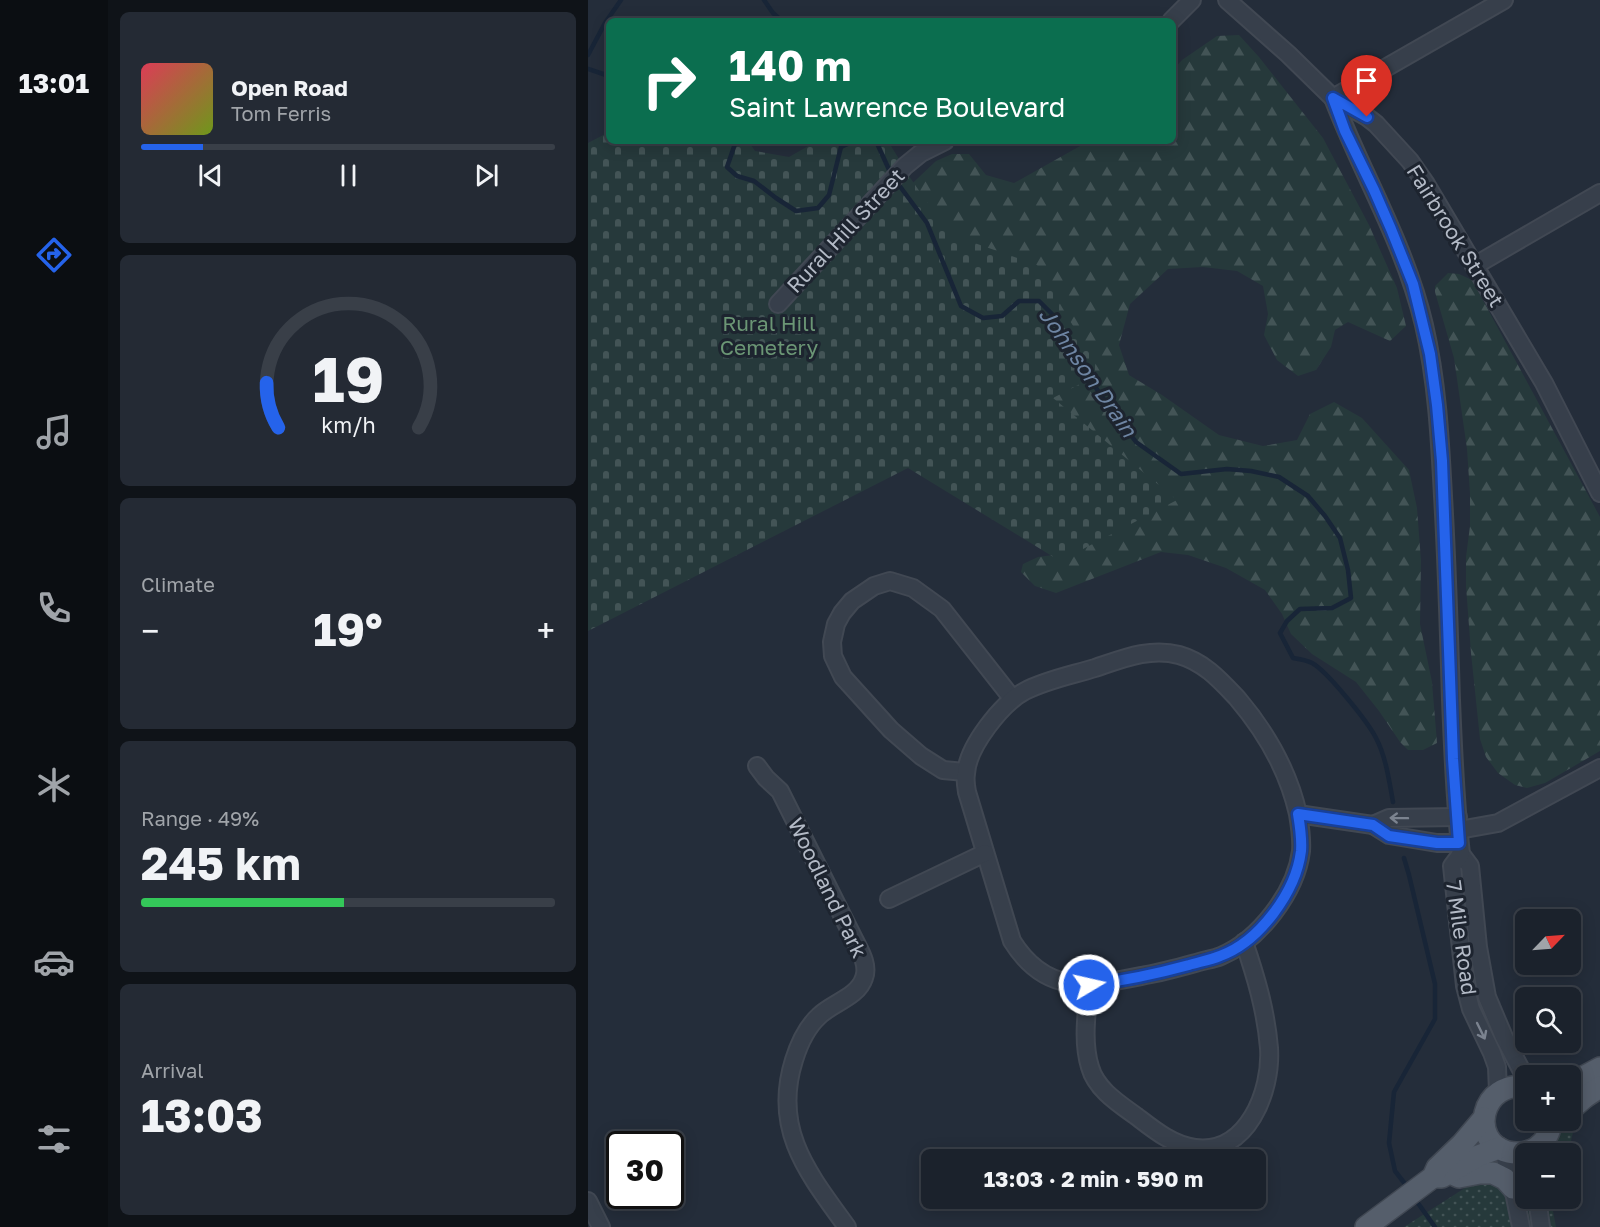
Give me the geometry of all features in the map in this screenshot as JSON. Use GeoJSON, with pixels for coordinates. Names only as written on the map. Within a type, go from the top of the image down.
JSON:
{"type":"FeatureCollection","features":[{"type":"Feature","properties":{"kind":"main road"},"geometry":{"type":"LineString","coordinates":[[1581,1078],[1600,1068]]}},
{"type":"Feature","properties":{"kind":"main road"},"geometry":{"type":"LineString","coordinates":[[1515,1086],[1506,1088],[1491,1098],[1484,1118],[1490,1139],[1501,1149],[1515,1153]]}},
{"type":"Feature","properties":{"kind":"main road"},"geometry":{"type":"LineString","coordinates":[[1581,1100],[1600,1087]]}},
{"type":"Feature","properties":{"kind":"main road"},"geometry":{"type":"LineString","coordinates":[[1427,1183],[1437,1168],[1484,1118]]}},
{"type":"Feature","properties":{"kind":"main road"},"geometry":{"type":"LineString","coordinates":[[1366,1227],[1427,1183],[1478,1156],[1501,1149]]}},
{"type":"Feature","properties":{"kind":"main road"},"geometry":{"type":"LineString","coordinates":[[1427,1183],[1480,1173],[1493,1173],[1513,1188]]}},
{"type":"Feature","properties":{"kind":"street"},"geometry":{"type":"LineString","coordinates":[[1174,18],[1192,0]]}},
{"type":"Feature","properties":{"kind":"street","name":"Fairbrook Street"},"geometry":{"type":"LineString","coordinates":[[1227,0],[1333,98],[1376,124],[1410,161],[1426,184],[1544,383],[1600,493]]}},
{"type":"Feature","properties":{"kind":"street"},"geometry":{"type":"LineString","coordinates":[[1333,98],[1504,0]]}},
{"type":"Feature","properties":{"kind":"street","name":"7 Mile Road"},"geometry":{"type":"LineString","coordinates":[[1333,98],[1345,131],[1374,190],[1413,284],[1430,354],[1442,461],[1453,759],[1459,836],[1470,866],[1478,947],[1487,997],[1519,1065]]}},
{"type":"Feature","properties":{"kind":"street","name":"Rural Hill Street"},"geometry":{"type":"LineString","coordinates":[[778,304],[905,166],[921,153],[939,144]]}},
{"type":"Feature","properties":{"kind":"street"},"geometry":{"type":"LineString","coordinates":[[1474,266],[1600,193]]}},
{"type":"Feature","properties":{"kind":"street"},"geometry":{"type":"LineString","coordinates":[[965,772],[943,770],[921,756],[891,730],[843,677],[832,656],[836,624],[852,601],[874,586],[890,581],[914,588],[942,609],[1012,698]]}},
{"type":"Feature","properties":{"kind":"street"},"geometry":{"type":"LineString","coordinates":[[1162,652],[1190,659],[1204,666],[1218,678],[1259,725],[1287,775],[1294,796],[1301,850],[1292,882],[1271,916],[1244,942],[1220,956],[1164,972],[1089,985],[1069,983],[1051,977],[1032,966],[1020,953],[1008,931],[967,792],[965,772],[975,742],[1012,698],[1039,685],[1140,653],[1162,652]]}},
{"type":"Feature","properties":{"kind":"street","name":"Woodland Park"},"geometry":{"type":"LineString","coordinates":[[757,766],[780,791],[866,967],[865,978],[859,987],[818,1016],[809,1027],[797,1049],[786,1093],[787,1114],[803,1163],[848,1227]]}},
{"type":"Feature","properties":{"kind":"street"},"geometry":{"type":"LineString","coordinates":[[1298,814],[1373,825],[1389,836],[1437,843],[1498,823],[1600,768]]}},
{"type":"Feature","properties":{"kind":"street"},"geometry":{"type":"LineString","coordinates":[[1373,825],[1389,818],[1459,836]]}},
{"type":"Feature","properties":{"kind":"street","name":"7 Mile Road"},"geometry":{"type":"LineString","coordinates":[[1459,836],[1452,866],[1465,986],[1471,1009],[1497,1067],[1498,1092]]}},
{"type":"Feature","properties":{"kind":"street"},"geometry":{"type":"LineString","coordinates":[[889,899],[985,853]]}},
{"type":"Feature","properties":{"kind":"street"},"geometry":{"type":"LineString","coordinates":[[1089,985],[1086,1035],[1089,1066],[1100,1087],[1112,1099],[1171,1140],[1194,1148],[1217,1147],[1234,1138],[1246,1127],[1262,1097],[1268,1069],[1269,1050],[1264,1011],[1257,980],[1244,942]]}},
{"type":"Feature","properties":{"kind":"street"},"geometry":{"type":"LineString","coordinates":[[1501,1149],[1513,1188],[1521,1227]]}},
{"type":"Feature","properties":{"kind":"street"},"geometry":{"type":"LineString","coordinates":[[588,1201],[601,1227]]}},
{"type":"Feature","properties":{"kind":"street"},"geometry":{"type":"LineString","coordinates":[[1539,1209],[1541,1227]]}},
{"type":"Feature","properties":{"kind":"green space"},"geometry":{"type":"Polygon","coordinates":[[[1239,35],[1323,138],[1369,225],[1397,288],[1406,326],[1390,341],[1348,322],[1335,330],[1331,347],[1316,370],[1298,376],[1277,360],[1264,335],[1268,314],[1263,286],[1237,271],[1203,267],[1168,269],[1130,304],[1119,345],[1129,375],[1219,435],[1263,446],[1297,440],[1310,414],[1334,402],[1362,418],[1409,470],[1417,508],[1421,561],[1420,624],[1432,682],[1437,743],[1423,750],[1408,750],[1356,682],[1312,654],[1291,634],[1282,614],[1265,590],[1226,568],[1188,555],[1161,552],[1056,593],[1035,586],[1021,572],[1023,564],[1038,557],[1068,553],[827,264],[936,161],[952,154],[969,154],[986,175],[1014,183],[1084,144],[1176,144],[1176,67],[1217,36],[1239,35]]]}},
{"type":"Feature","properties":{"kind":"green space","name":"Rural Hill Cemetery"},"geometry":{"type":"Polygon","coordinates":[[[606,134],[606,144],[750,144],[755,151],[789,157],[812,144],[890,144],[949,234],[1037,265],[1101,373],[1053,398],[1177,500],[1060,561],[908,468],[588,631],[588,143],[606,134]]]}},
{"type":"Feature","properties":{"kind":"green space"},"geometry":{"type":"Polygon","coordinates":[[[1448,273],[1459,274],[1472,280],[1600,517],[1600,751],[1545,783],[1527,788],[1515,785],[1498,773],[1486,757],[1480,739],[1466,586],[1466,557],[1470,526],[1467,449],[1454,358],[1435,292],[1435,286],[1448,273]]]}},
{"type":"Feature","properties":{"kind":"green space"},"geometry":{"type":"Polygon","coordinates":[[[1554,1131],[1573,1131],[1570,1143],[1535,1143],[1554,1131]]]}},
{"type":"Feature","properties":{"kind":"green space"},"geometry":{"type":"Polygon","coordinates":[[[1515,1156],[1515,1209],[1554,1209],[1556,1227],[1404,1227],[1515,1156]]]}},
{"type":"Feature","properties":{"kind":"waterway"},"geometry":{"type":"LineString","coordinates":[[608,18],[621,0]]}},
{"type":"Feature","properties":{"kind":"waterway"},"geometry":{"type":"LineString","coordinates":[[764,0],[779,18]]}},
{"type":"Feature","properties":{"kind":"waterway"},"geometry":{"type":"LineString","coordinates":[[588,55],[606,22]]}},
{"type":"Feature","properties":{"kind":"waterway","name":"Johnson Drain"},"geometry":{"type":"LineString","coordinates":[[588,69],[606,75]]}},
{"type":"Feature","properties":{"kind":"waterway","name":"Johnson Drain"},"geometry":{"type":"LineString","coordinates":[[735,144],[727,167],[737,176],[754,181],[796,211],[818,208],[829,195],[841,147],[848,144]]}},
{"type":"Feature","properties":{"kind":"waterway","name":"Johnson Drain"},"geometry":{"type":"LineString","coordinates":[[877,144],[891,174]]}},
{"type":"Feature","properties":{"kind":"waterway","name":"Johnson Drain"},"geometry":{"type":"LineString","coordinates":[[896,181],[927,223],[961,306],[983,318],[1002,316],[1019,301],[1039,301],[1057,319],[1065,340],[1100,394],[1136,442],[1181,474],[1227,469],[1279,477],[1308,496],[1325,516],[1340,538],[1348,570],[1351,598],[1332,608],[1300,609],[1287,621],[1280,633],[1293,658],[1310,662],[1319,668],[1347,698],[1372,731],[1385,761],[1393,802]]}},
{"type":"Feature","properties":{"kind":"waterway","name":"Johnson Drain"},"geometry":{"type":"LineString","coordinates":[[1404,858],[1435,984],[1435,1019],[1394,1092],[1389,1143],[1395,1171],[1409,1189]]}},
{"type":"Feature","properties":{"kind":"waterway","name":"Johnson Drain"},"geometry":{"type":"LineString","coordinates":[[1415,1199],[1435,1227]]}},
{"type":"Feature","properties":{"kind":"route"},"geometry":{"type":"LineString","coordinates":[[1089,985],[1164,972],[1202,962],[1220,956],[1244,942],[1271,916],[1292,882],[1301,850],[1298,814],[1373,825],[1389,836],[1437,843],[1459,843],[1453,759],[1442,461],[1430,354],[1413,284],[1374,190],[1345,131],[1333,98],[1367,117]]}}]}
